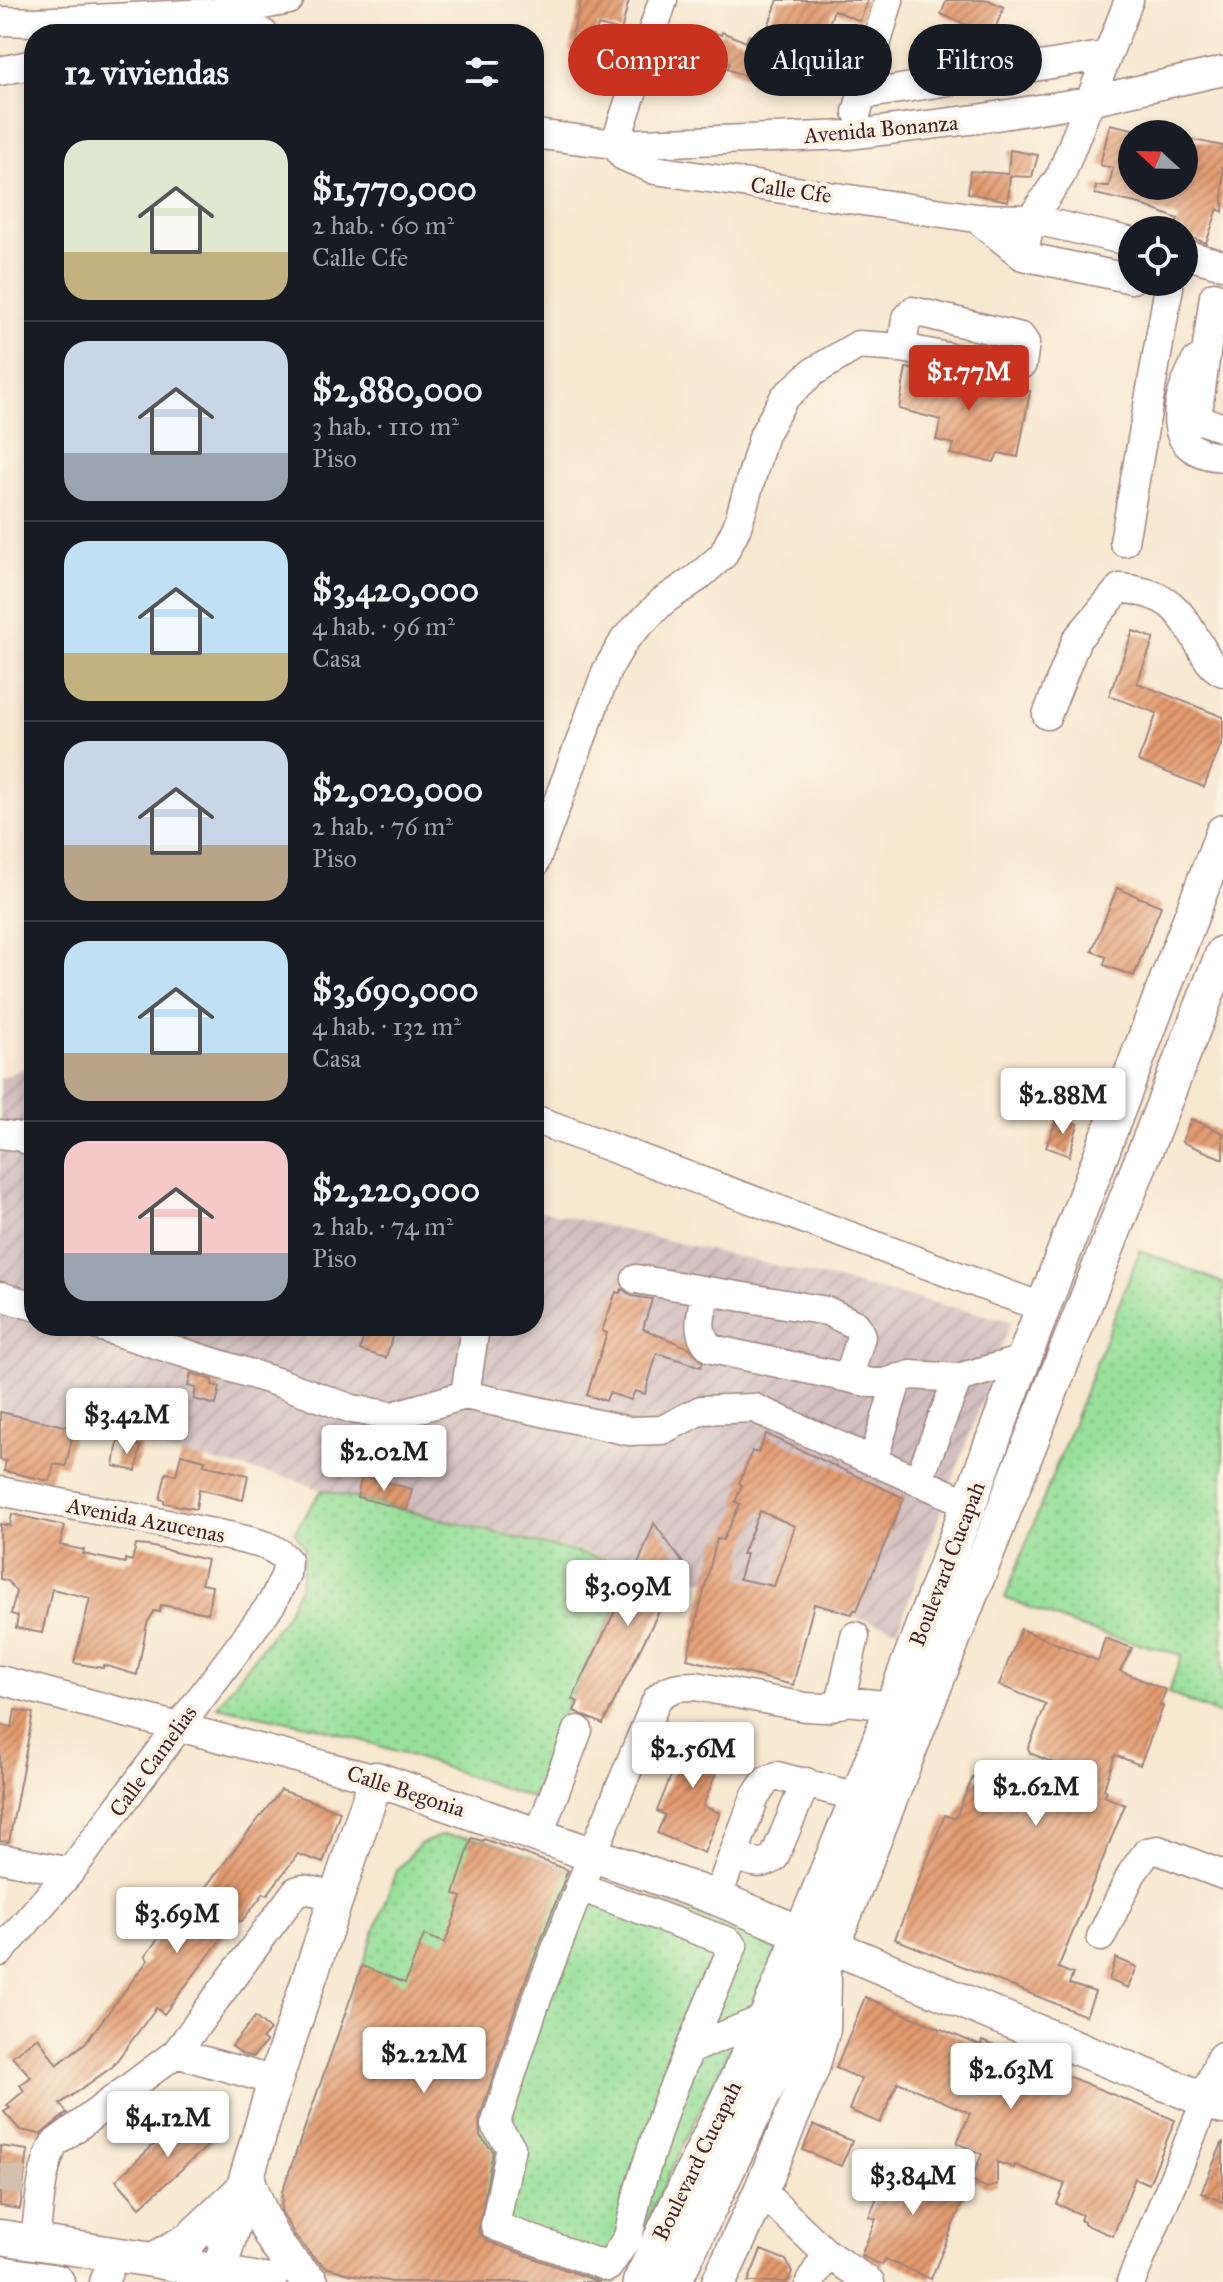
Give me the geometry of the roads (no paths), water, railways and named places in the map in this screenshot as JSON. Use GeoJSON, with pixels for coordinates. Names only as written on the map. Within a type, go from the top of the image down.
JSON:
{"type":"FeatureCollection","features":[{"type":"Feature","properties":{"kind":"main road","name":"Boulevard Cucapah"},"geometry":{"type":"LineString","coordinates":[[640,2282],[641,2243],[766,2018],[820,1949],[858,1797],[1223,832]]}},
{"type":"Feature","properties":{"kind":"main road","name":"Boulevard Cucapah"},"geometry":{"type":"LineString","coordinates":[[674,2282],[820,1949],[1223,953]]}},
{"type":"Feature","properties":{"kind":"main road","name":"Calle Begonia"},"geometry":{"type":"LineString","coordinates":[[376,1779],[717,1898],[820,1949],[1215,2104]]}},
{"type":"Feature","properties":{"kind":"main road"},"geometry":{"type":"LineString","coordinates":[[217,2277],[275,2081],[376,1779]]}},
{"type":"Feature","properties":{"kind":"main road"},"geometry":{"type":"LineString","coordinates":[[719,2282],[761,2191],[816,2055],[825,2011],[820,1949]]}},
{"type":"Feature","properties":{"kind":"main road"},"geometry":{"type":"LineString","coordinates":[[1215,2104],[1223,2059]]}},
{"type":"Feature","properties":{"kind":"main road"},"geometry":{"type":"LineString","coordinates":[[0,2237],[35,2242],[110,2269],[153,2260],[190,2239],[245,2183]]}},
{"type":"Feature","properties":{"kind":"main road"},"geometry":{"type":"LineString","coordinates":[[245,2183],[270,2235],[296,2269],[311,2282]]}},
{"type":"Feature","properties":{"kind":"main road"},"geometry":{"type":"LineString","coordinates":[[153,2260],[217,2277],[269,2282]]}},
{"type":"Feature","properties":{"kind":"main road"},"geometry":{"type":"LineString","coordinates":[[0,2273],[57,2282]]}},
{"type":"Feature","properties":{"kind":"street"},"geometry":{"type":"LineString","coordinates":[[137,24],[226,6],[289,0]]}},
{"type":"Feature","properties":{"kind":"street"},"geometry":{"type":"LineString","coordinates":[[615,144],[663,0]]}},
{"type":"Feature","properties":{"kind":"street"},"geometry":{"type":"LineString","coordinates":[[882,24],[889,0]]}},
{"type":"Feature","properties":{"kind":"street"},"geometry":{"type":"LineString","coordinates":[[1023,256],[1031,219],[1061,175],[1129,0]]}},
{"type":"Feature","properties":{"kind":"street"},"geometry":{"type":"LineString","coordinates":[[226,6],[250,24]]}},
{"type":"Feature","properties":{"kind":"street"},"geometry":{"type":"LineString","coordinates":[[0,21],[24,38]]}},
{"type":"Feature","properties":{"kind":"street"},"geometry":{"type":"LineString","coordinates":[[0,71],[24,53]]}},
{"type":"Feature","properties":{"kind":"street"},"geometry":{"type":"LineString","coordinates":[[892,90],[1107,55]]}},
{"type":"Feature","properties":{"kind":"street","name":"Avenida Bonanza"},"geometry":{"type":"LineString","coordinates":[[544,135],[615,144],[848,135],[1089,101],[1223,71]]}},
{"type":"Feature","properties":{"kind":"street"},"geometry":{"type":"LineString","coordinates":[[848,135],[863,96]]}},
{"type":"Feature","properties":{"kind":"street","name":"Calle Cfe"},"geometry":{"type":"LineString","coordinates":[[615,144],[623,156],[655,170],[976,218],[1031,219],[1118,239]]}},
{"type":"Feature","properties":{"kind":"street"},"geometry":{"type":"LineString","coordinates":[[976,218],[1023,256],[1118,276]]}},
{"type":"Feature","properties":{"kind":"street"},"geometry":{"type":"LineString","coordinates":[[1198,258],[1223,265]]}},
{"type":"Feature","properties":{"kind":"street"},"geometry":{"type":"LineString","coordinates":[[1198,293],[1218,297],[1206,347],[1198,411],[1201,420],[1223,428]]}},
{"type":"Feature","properties":{"kind":"street"},"geometry":{"type":"LineString","coordinates":[[1124,542],[1155,296]]}},
{"type":"Feature","properties":{"kind":"street"},"geometry":{"type":"LineString","coordinates":[[544,834],[607,670],[625,639],[663,601],[697,578],[723,555],[737,527],[764,434],[784,398],[813,372],[858,345],[902,348]]}},
{"type":"Feature","properties":{"kind":"street"},"geometry":{"type":"LineString","coordinates":[[1206,347],[1180,396],[1178,422],[1182,439],[1192,448],[1210,456],[1223,457]]}},
{"type":"Feature","properties":{"kind":"street"},"geometry":{"type":"LineString","coordinates":[[1047,715],[1077,639],[1110,596],[1120,588],[1144,591],[1167,601],[1182,615],[1213,668],[1223,672]]}},
{"type":"Feature","properties":{"kind":"street"},"geometry":{"type":"LineString","coordinates":[[544,1123],[1044,1308]]}},
{"type":"Feature","properties":{"kind":"street"},"geometry":{"type":"LineString","coordinates":[[0,1134],[24,1138]]}},
{"type":"Feature","properties":{"kind":"street"},"geometry":{"type":"LineString","coordinates":[[636,1279],[827,1311],[856,1325],[861,1336],[849,1377]]}},
{"type":"Feature","properties":{"kind":"street"},"geometry":{"type":"LineString","coordinates":[[706,1291],[699,1331],[703,1341],[712,1349],[885,1383],[911,1375],[958,1378],[1023,1360]]}},
{"type":"Feature","properties":{"kind":"street"},"geometry":{"type":"LineString","coordinates":[[0,1296],[24,1303]]}},
{"type":"Feature","properties":{"kind":"street"},"geometry":{"type":"LineString","coordinates":[[130,1336],[352,1409],[393,1416],[465,1395],[629,1431],[662,1430],[701,1410],[754,1408],[970,1504]]}},
{"type":"Feature","properties":{"kind":"street"},"geometry":{"type":"LineString","coordinates":[[465,1395],[474,1336]]}},
{"type":"Feature","properties":{"kind":"street"},"geometry":{"type":"LineString","coordinates":[[873,1461],[898,1378]]}},
{"type":"Feature","properties":{"kind":"street"},"geometry":{"type":"LineString","coordinates":[[918,1481],[958,1378]]}},
{"type":"Feature","properties":{"kind":"street","name":"Avenida Azucenas"},"geometry":{"type":"LineString","coordinates":[[0,1491],[268,1545],[287,1560]]}},
{"type":"Feature","properties":{"kind":"street","name":"Calle Camelias"},"geometry":{"type":"LineString","coordinates":[[0,1952],[70,1872],[134,1790],[178,1726],[272,1603],[286,1574],[287,1560]]}},
{"type":"Feature","properties":{"kind":"street"},"geometry":{"type":"LineString","coordinates":[[840,1704],[855,1636]]}},
{"type":"Feature","properties":{"kind":"street","name":"Calle Begonia"},"geometry":{"type":"LineString","coordinates":[[0,1680],[376,1779]]}},
{"type":"Feature","properties":{"kind":"street"},"geometry":{"type":"LineString","coordinates":[[580,1887],[733,1946],[652,2147],[641,2243],[611,2265],[604,2266],[495,2226],[511,2147],[495,2125],[533,2009],[593,1853],[649,1714],[666,1690],[680,1686],[696,1686],[805,1707],[826,1708],[863,1701],[893,1706]]}},
{"type":"Feature","properties":{"kind":"street"},"geometry":{"type":"LineString","coordinates":[[539,1834],[578,1730]]}},
{"type":"Feature","properties":{"kind":"street"},"geometry":{"type":"LineString","coordinates":[[717,1898],[755,1797],[766,1781],[777,1776],[858,1797]]}},
{"type":"Feature","properties":{"kind":"street"},"geometry":{"type":"LineString","coordinates":[[733,1855],[759,1864],[766,1864],[774,1858],[806,1782]]}},
{"type":"Feature","properties":{"kind":"street"},"geometry":{"type":"LineString","coordinates":[[1101,1937],[1132,1873],[1147,1852],[1158,1850],[1223,1875]]}},
{"type":"Feature","properties":{"kind":"street"},"geometry":{"type":"LineString","coordinates":[[0,1858],[70,1872]]}},
{"type":"Feature","properties":{"kind":"street"},"geometry":{"type":"LineString","coordinates":[[647,1873],[669,1921]]}},
{"type":"Feature","properties":{"kind":"street"},"geometry":{"type":"LineString","coordinates":[[35,2242],[33,2183],[54,2144],[176,2053],[291,1895],[303,1889],[338,1896]]}},
{"type":"Feature","properties":{"kind":"street"},"geometry":{"type":"LineString","coordinates":[[689,2050],[766,2018]]}},
{"type":"Feature","properties":{"kind":"street"},"geometry":{"type":"LineString","coordinates":[[176,2053],[275,2081]]}},
{"type":"Feature","properties":{"kind":"street"},"geometry":{"type":"LineString","coordinates":[[1131,2282],[1215,2104]]}},
{"type":"Feature","properties":{"kind":"street"},"geometry":{"type":"LineString","coordinates":[[761,2191],[827,2254],[870,2282]]}},
{"type":"Feature","properties":{"kind":"street"},"geometry":{"type":"LineString","coordinates":[[810,2282],[827,2254]]}},
{"type":"Feature","properties":{"kind":"tunnel"},"geometry":{"type":"LineString","coordinates":[[0,2178],[24,2181]]}}]}
